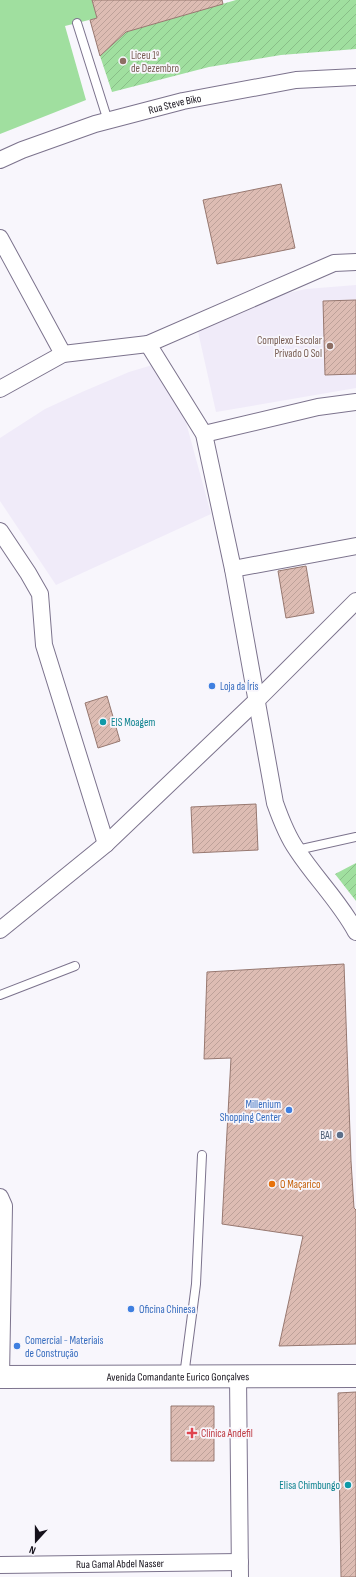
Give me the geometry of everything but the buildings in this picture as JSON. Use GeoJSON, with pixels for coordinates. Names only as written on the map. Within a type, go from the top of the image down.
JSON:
{"type":"FeatureCollection","features":[{"type":"Feature","properties":{"kind":"main road","name":"Avenida Comandante Eurico Gonçalves"},"geometry":{"type":"LineString","coordinates":[[0,1377],[356,1376]]}},
{"type":"Feature","properties":{"kind":"street","name":"Rua Steve Biko"},"geometry":{"type":"LineString","coordinates":[[0,160],[29,148],[108,121],[183,101],[296,80],[356,77]]}},
{"type":"Feature","properties":{"kind":"street"},"geometry":{"type":"LineString","coordinates":[[0,238],[63,354]]}},
{"type":"Feature","properties":{"kind":"street"},"geometry":{"type":"LineString","coordinates":[[0,389],[63,354],[148,344],[334,263],[356,262]]}},
{"type":"Feature","properties":{"kind":"street"},"geometry":{"type":"LineString","coordinates":[[148,344],[204,434],[233,569],[256,701],[276,803],[285,830],[296,850],[346,915],[356,934]]}},
{"type":"Feature","properties":{"kind":"street"},"geometry":{"type":"LineString","coordinates":[[204,434],[318,407],[356,402]]}},
{"type":"Feature","properties":{"kind":"street"},"geometry":{"type":"LineString","coordinates":[[0,531],[40,594],[44,645],[106,844]]}},
{"type":"Feature","properties":{"kind":"street"},"geometry":{"type":"LineString","coordinates":[[233,569],[356,546]]}},
{"type":"Feature","properties":{"kind":"street"},"geometry":{"type":"LineString","coordinates":[[0,930],[106,844],[256,701],[356,601]]}},
{"type":"Feature","properties":{"kind":"street"},"geometry":{"type":"LineString","coordinates":[[0,1197],[4,1206],[0,1377]]}},
{"type":"Feature","properties":{"kind":"street"},"geometry":{"type":"LineString","coordinates":[[238,1376],[240,1569]]}},
{"type":"Feature","properties":{"kind":"street","name":"Rua Gamal Abdel Nasser"},"geometry":{"type":"LineString","coordinates":[[0,1566],[240,1569]]}},
{"type":"Feature","properties":{"kind":"lane"},"geometry":{"type":"LineString","coordinates":[[77,23],[108,121]]}},
{"type":"Feature","properties":{"kind":"lane"},"geometry":{"type":"LineString","coordinates":[[296,850],[356,837]]}},
{"type":"Feature","properties":{"kind":"lane"},"geometry":{"type":"LineString","coordinates":[[0,994],[75,966]]}},
{"type":"Feature","properties":{"kind":"lane"},"geometry":{"type":"LineString","coordinates":[[184,1376],[196,1284],[202,1155]]}},
{"type":"Feature","properties":{"kind":"shaded area"},"geometry":{"type":"Polygon","coordinates":[[[356,285],[356,388],[216,412],[194,314],[306,289],[356,285]]]}},
{"type":"Feature","properties":{"kind":"shaded area"},"geometry":{"type":"Polygon","coordinates":[[[169,360],[211,514],[56,585],[0,501],[0,438],[45,409],[129,372],[169,360]]]}},
{"type":"Feature","properties":{"kind":"green space"},"geometry":{"type":"Polygon","coordinates":[[[0,0],[92,0],[97,18],[65,26],[86,100],[0,134],[0,0]]]}},
{"type":"Feature","properties":{"kind":"green space"},"geometry":{"type":"Polygon","coordinates":[[[236,0],[356,0],[356,49],[281,55],[209,67],[112,92],[100,56],[126,32],[236,0]]]}},
{"type":"Feature","properties":{"kind":"green space"},"geometry":{"type":"Polygon","coordinates":[[[356,863],[356,901],[335,874],[356,863]]]}},
{"type":"Feature","properties":{"kind":"place","name":"Liceu 1º de Dezembro"},"geometry":{"type":"Point","coordinates":[123,61]}},
{"type":"Feature","properties":{"kind":"place","name":"Complexo Escolar Privado O Sol"},"geometry":{"type":"Point","coordinates":[330,346]}},
{"type":"Feature","properties":{"kind":"place","name":"Loja da Íris"},"geometry":{"type":"Point","coordinates":[212,686]}},
{"type":"Feature","properties":{"kind":"place","name":"EIS Moagem"},"geometry":{"type":"Point","coordinates":[103,722]}},
{"type":"Feature","properties":{"kind":"place","name":"Millenium Shopping Center"},"geometry":{"type":"Point","coordinates":[289,1110]}},
{"type":"Feature","properties":{"kind":"place","name":"BAI"},"geometry":{"type":"Point","coordinates":[340,1135]}},
{"type":"Feature","properties":{"kind":"place","name":"O Maçarico"},"geometry":{"type":"Point","coordinates":[272,1184]}},
{"type":"Feature","properties":{"kind":"place","name":"Oficina Chinesa"},"geometry":{"type":"Point","coordinates":[131,1309]}},
{"type":"Feature","properties":{"kind":"place","name":"Comercial - Materiais de Construção"},"geometry":{"type":"Point","coordinates":[17,1346]}},
{"type":"Feature","properties":{"kind":"place","name":"Clínica Andefil"},"geometry":{"type":"Point","coordinates":[192,1433]}},
{"type":"Feature","properties":{"kind":"place","name":"Elisa Chimbungo"},"geometry":{"type":"Point","coordinates":[348,1485]}}]}
